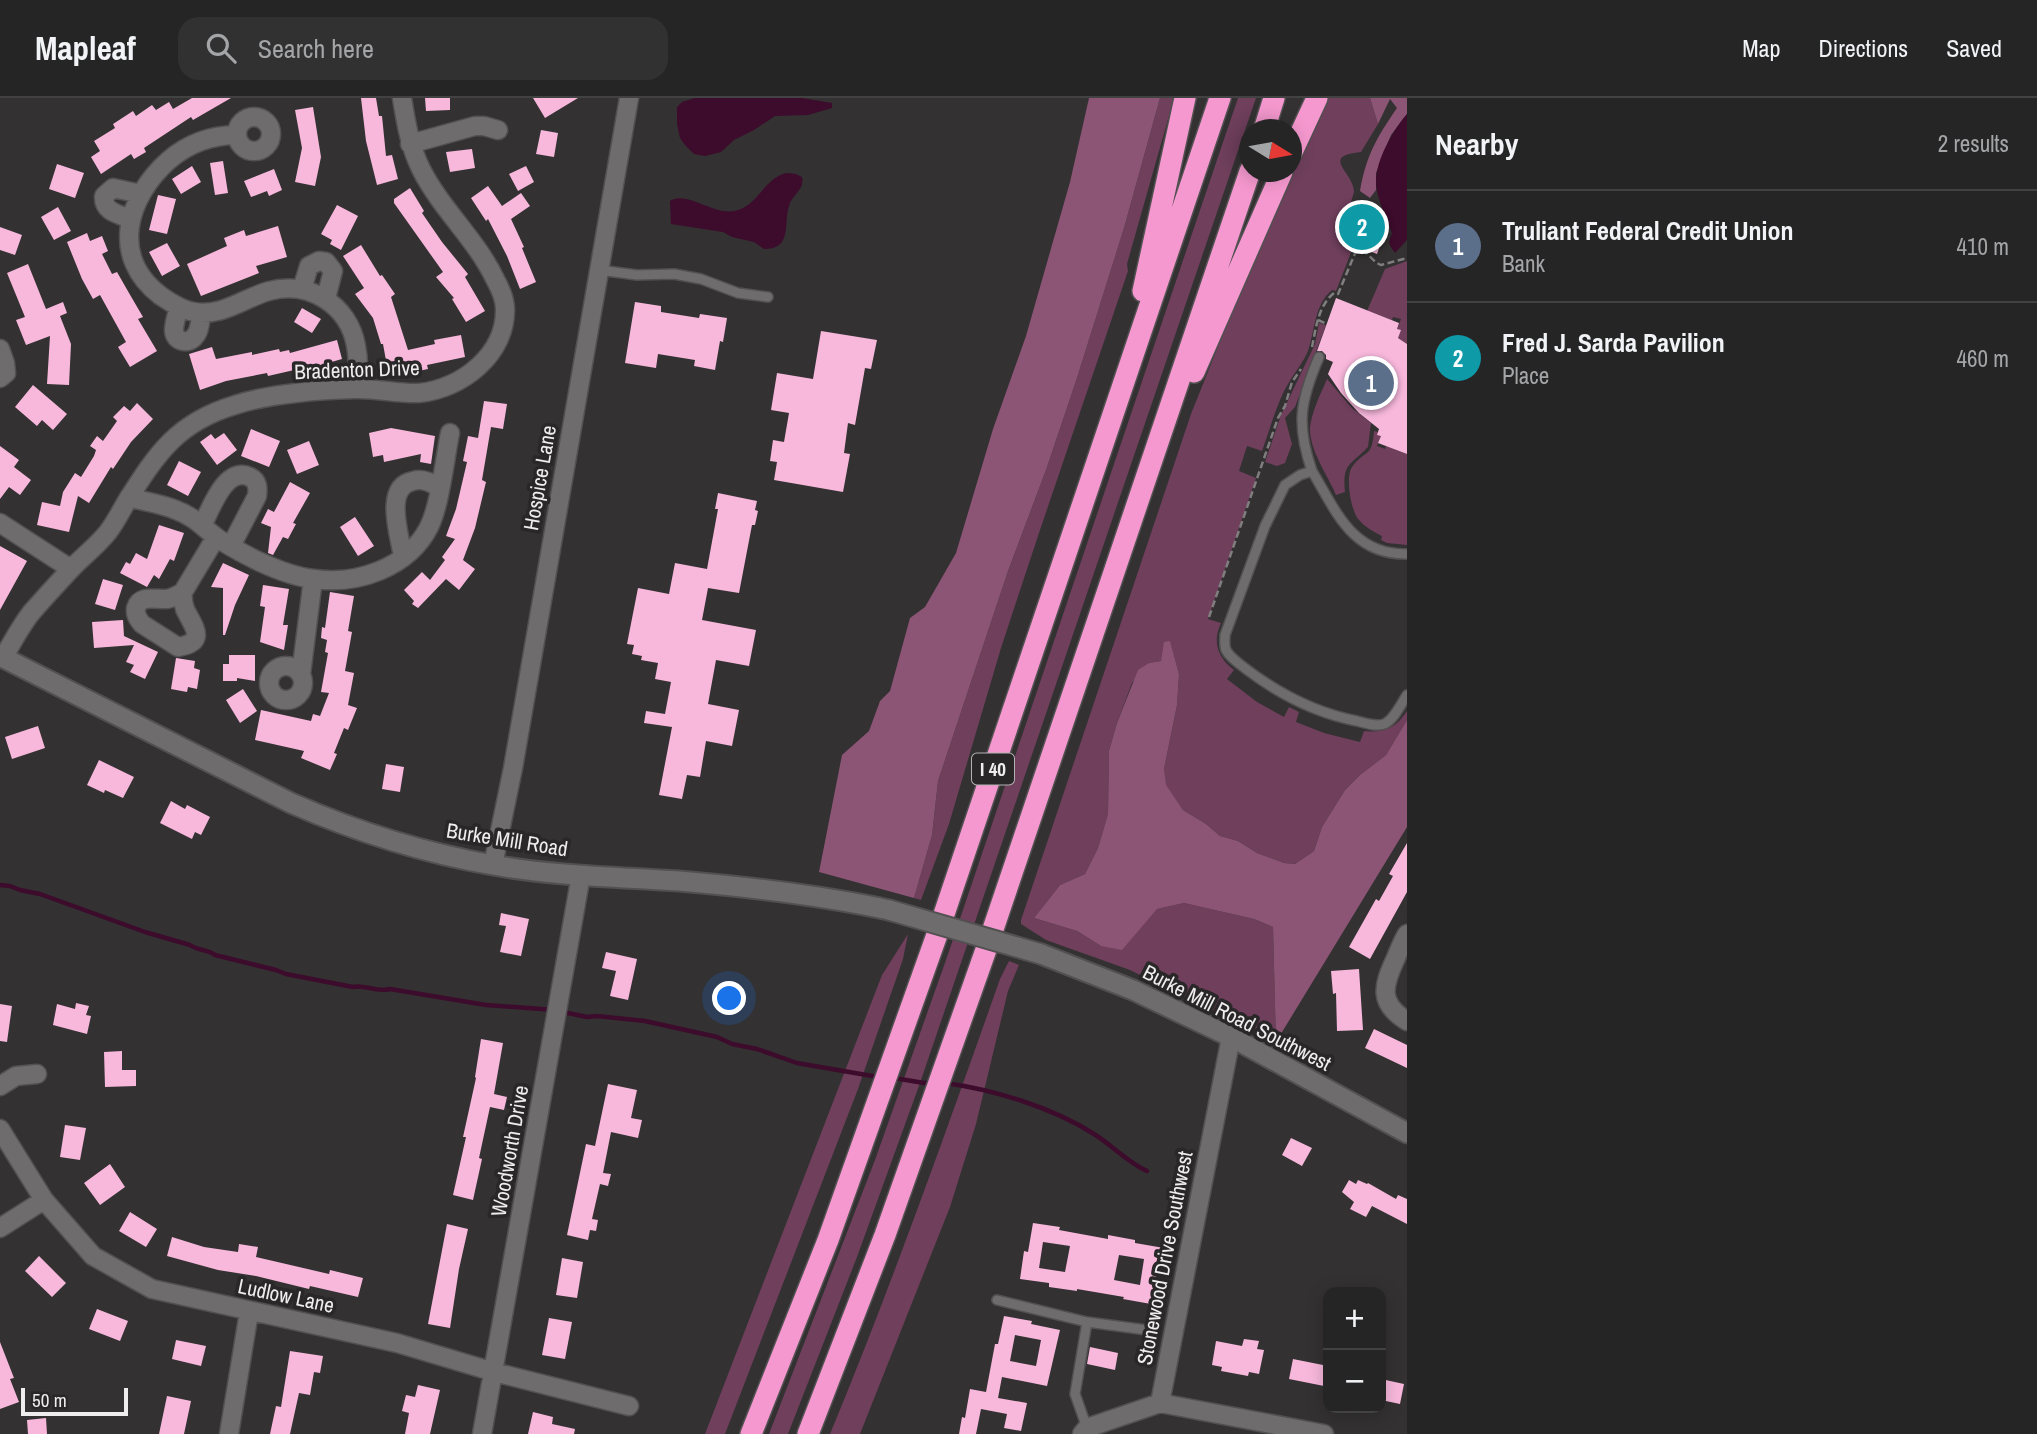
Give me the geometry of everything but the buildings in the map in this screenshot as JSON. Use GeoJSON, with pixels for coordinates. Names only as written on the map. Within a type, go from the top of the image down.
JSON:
{"type":"FeatureCollection","features":[{"type":"Feature","properties":{"kind":"highway"},"geometry":{"type":"LineString","coordinates":[[1121,391],[1185,98]]}},
{"type":"Feature","properties":{"kind":"highway","name":"I 40"},"geometry":{"type":"LineString","coordinates":[[751,1434],[828,1240],[930,953],[1220,98]]}},
{"type":"Feature","properties":{"kind":"highway"},"geometry":{"type":"LineString","coordinates":[[1267,119],[1274,98]]}},
{"type":"Feature","properties":{"kind":"highway"},"geometry":{"type":"LineString","coordinates":[[1302,130],[1317,98]]}},
{"type":"Feature","properties":{"kind":"highway","name":"I 40"},"geometry":{"type":"LineString","coordinates":[[808,1434],[885,1235],[984,956],[1246,182]]}},
{"type":"Feature","properties":{"kind":"highway"},"geometry":{"type":"LineString","coordinates":[[1132,515],[1278,182]]}},
{"type":"Feature","properties":{"kind":"street","name":"Bradenton Drive"},"geometry":{"type":"LineString","coordinates":[[1,659],[30,615],[107,533],[157,456],[188,427],[210,413],[252,399],[357,388],[416,393],[435,391],[471,373],[495,350],[505,318],[502,292],[485,258],[436,194],[422,171],[410,145],[402,98]]}},
{"type":"Feature","properties":{"kind":"street","name":"Hospice Lane"},"geometry":{"type":"LineString","coordinates":[[493,865],[513,768],[629,98]]}},
{"type":"Feature","properties":{"kind":"street"},"geometry":{"type":"LineString","coordinates":[[410,145],[475,126],[485,125],[498,130]]}},
{"type":"Feature","properties":{"kind":"street"},"geometry":{"type":"LineString","coordinates":[[237,135],[206,139],[185,149],[158,170],[141,194],[131,219],[130,245],[139,271],[153,290],[179,307],[202,313],[221,311],[277,289],[302,289],[326,298],[338,310],[352,332],[358,365],[357,388]]}},
{"type":"Feature","properties":{"kind":"street"},"geometry":{"type":"LineString","coordinates":[[131,219],[106,208],[103,203],[104,196],[113,188],[141,194]]}},
{"type":"Feature","properties":{"kind":"street"},"geometry":{"type":"LineString","coordinates":[[302,289],[309,266],[319,261],[326,262],[333,271],[326,298]]}},
{"type":"Feature","properties":{"kind":"street"},"geometry":{"type":"LineString","coordinates":[[179,307],[174,331],[183,342],[197,335],[202,313]]}},
{"type":"Feature","properties":{"kind":"street"},"geometry":{"type":"LineString","coordinates":[[0,349],[6,373],[0,378]]}},
{"type":"Feature","properties":{"kind":"street"},"geometry":{"type":"LineString","coordinates":[[130,497],[177,510],[258,561],[284,572],[313,579],[362,576],[381,571],[403,557],[419,542],[430,526],[450,433]]}},
{"type":"Feature","properties":{"kind":"street"},"geometry":{"type":"LineString","coordinates":[[403,557],[395,507],[396,493],[403,485],[412,481],[431,482],[439,488]]}},
{"type":"Feature","properties":{"kind":"street"},"geometry":{"type":"LineString","coordinates":[[0,523],[71,569]]}},
{"type":"Feature","properties":{"kind":"street"},"geometry":{"type":"LineString","coordinates":[[183,592],[217,536]]}},
{"type":"Feature","properties":{"kind":"street"},"geometry":{"type":"LineString","coordinates":[[301,674],[313,579]]}},
{"type":"Feature","properties":{"kind":"street","name":"Burke Mill Road"},"geometry":{"type":"LineString","coordinates":[[1,659],[291,803],[323,817],[418,847],[493,865],[581,875],[781,890],[834,898],[889,910],[1041,954]]}},
{"type":"Feature","properties":{"kind":"street","name":"Woodworth Drive"},"geometry":{"type":"LineString","coordinates":[[482,1434],[581,875]]}},
{"type":"Feature","properties":{"kind":"street"},"geometry":{"type":"LineString","coordinates":[[1407,934],[1386,981],[1386,999],[1398,1015],[1407,1021]]}},
{"type":"Feature","properties":{"kind":"street","name":"Burke Mill Road Southwest"},"geometry":{"type":"LineString","coordinates":[[1041,954],[1133,990],[1231,1037],[1407,1133]]}},
{"type":"Feature","properties":{"kind":"street","name":"Stonewood Drive Southwest"},"geometry":{"type":"LineString","coordinates":[[1160,1403],[1231,1037]]}},
{"type":"Feature","properties":{"kind":"street"},"geometry":{"type":"LineString","coordinates":[[0,1086],[16,1076],[37,1074]]}},
{"type":"Feature","properties":{"kind":"street","name":"Ludlow Lane"},"geometry":{"type":"LineString","coordinates":[[0,1129],[44,1200],[93,1256],[152,1289],[397,1343],[494,1372],[629,1406]]}},
{"type":"Feature","properties":{"kind":"street"},"geometry":{"type":"LineString","coordinates":[[0,1228],[44,1200]]}},
{"type":"Feature","properties":{"kind":"street"},"geometry":{"type":"LineString","coordinates":[[229,1434],[249,1312]]}},
{"type":"Feature","properties":{"kind":"street"},"geometry":{"type":"LineString","coordinates":[[1084,1431],[1160,1403],[1319,1433]]}},
{"type":"Feature","properties":{"kind":"lane"},"geometry":{"type":"LineString","coordinates":[[599,270],[637,275],[674,274],[701,279],[738,293],[768,297]]}},
{"type":"Feature","properties":{"kind":"lane"},"geometry":{"type":"LineString","coordinates":[[1314,356],[1302,414],[1302,440],[1312,471],[1342,523],[1353,534],[1380,550],[1407,554]]}},
{"type":"Feature","properties":{"kind":"lane"},"geometry":{"type":"LineString","coordinates":[[1312,471],[1285,485],[1265,526],[1225,635],[1225,649],[1232,658],[1281,693],[1345,719],[1374,725],[1385,723],[1407,695]]}},
{"type":"Feature","properties":{"kind":"lane"},"geometry":{"type":"LineString","coordinates":[[997,1300],[1087,1322],[1147,1330]]}},
{"type":"Feature","properties":{"kind":"lane"},"geometry":{"type":"LineString","coordinates":[[1084,1431],[1075,1394],[1087,1322]]}},
{"type":"Feature","properties":{"kind":"path"},"geometry":{"type":"LineString","coordinates":[[1314,356],[1318,320],[1326,302],[1334,293],[1338,294],[1356,251],[1368,253],[1381,265],[1407,258]]}},
{"type":"Feature","properties":{"kind":"path"},"geometry":{"type":"LineString","coordinates":[[1318,320],[1326,324]]}},
{"type":"Feature","properties":{"kind":"path"},"geometry":{"type":"LineString","coordinates":[[1209,617],[1278,418],[1287,401],[1289,390],[1304,364]]}},
{"type":"Feature","properties":{"kind":"shaded area"},"geometry":{"type":"Polygon","coordinates":[[[695,98],[802,98],[832,103],[832,108],[808,115],[775,116],[734,140],[721,152],[705,156],[694,154],[685,145],[680,138],[677,124],[677,107],[682,102],[695,98]]]}},
{"type":"Feature","properties":{"kind":"shaded area"},"geometry":{"type":"Polygon","coordinates":[[[1089,98],[1160,98],[1124,228],[1077,378],[1008,571],[938,781],[932,835],[914,898],[819,872],[842,755],[869,731],[880,701],[890,691],[910,618],[925,607],[956,553],[993,429],[1026,336],[1070,182],[1089,98]]]}},
{"type":"Feature","properties":{"kind":"shaded area"},"geometry":{"type":"Polygon","coordinates":[[[1160,98],[1174,98],[1127,264],[1128,271],[1001,648],[949,824],[921,900],[914,898],[932,835],[938,781],[1008,571],[1077,378],[1124,228],[1160,98]]]}},
{"type":"Feature","properties":{"kind":"shaded area"},"geometry":{"type":"Polygon","coordinates":[[[1238,98],[1256,98],[1249,119],[1239,119],[1239,148],[920,1083],[857,1257],[788,1434],[769,1434],[875,1160],[946,960],[1238,98]]]}},
{"type":"Feature","properties":{"kind":"shaded area"},"geometry":{"type":"Polygon","coordinates":[[[1321,98],[1370,98],[1378,124],[1361,152],[1342,157],[1340,161],[1353,185],[1351,203],[1356,205],[1341,245],[1352,250],[1336,291],[1332,290],[1322,303],[1308,351],[1284,391],[1262,451],[1247,446],[1239,471],[1256,478],[1208,619],[1221,623],[1217,637],[1218,649],[1234,670],[1227,679],[1257,702],[1284,717],[1289,707],[1299,712],[1296,722],[1324,733],[1360,742],[1364,731],[1389,728],[1407,711],[1407,720],[1386,755],[1345,790],[1322,827],[1314,851],[1295,864],[1284,863],[1257,853],[1238,841],[1220,836],[1183,810],[1165,785],[1164,769],[1177,705],[1179,674],[1170,642],[1161,661],[1149,663],[1132,683],[1117,723],[1109,751],[1108,814],[1098,848],[1085,874],[1060,885],[1034,918],[1077,931],[1101,946],[1157,909],[1184,903],[1254,919],[1273,927],[1276,1042],[1130,970],[1046,940],[1021,924],[1021,920],[1191,414],[1284,182],[1302,182],[1302,141],[1321,98]]]}},
{"type":"Feature","properties":{"kind":"shaded area"},"geometry":{"type":"Polygon","coordinates":[[[1370,98],[1407,98],[1407,114],[1391,135],[1376,173],[1376,190],[1370,198],[1360,191],[1369,157],[1397,108],[1390,99],[1378,124],[1370,98]]]}},
{"type":"Feature","properties":{"kind":"shaded area"},"geometry":{"type":"Polygon","coordinates":[[[1407,114],[1407,240],[1395,253],[1389,243],[1392,233],[1380,202],[1376,182],[1384,150],[1407,114]]]}},
{"type":"Feature","properties":{"kind":"shaded area"},"geometry":{"type":"Polygon","coordinates":[[[786,173],[802,177],[802,181],[789,206],[783,240],[773,248],[764,249],[754,242],[723,232],[671,224],[670,201],[676,198],[692,200],[717,210],[734,211],[749,204],[771,181],[786,173]]]}},
{"type":"Feature","properties":{"kind":"shaded area"},"geometry":{"type":"Polygon","coordinates":[[[1407,261],[1407,344],[1398,338],[1397,329],[1401,319],[1393,317],[1392,320],[1367,311],[1385,269],[1407,261]]]}},
{"type":"Feature","properties":{"kind":"shaded area"},"geometry":{"type":"Polygon","coordinates":[[[1319,323],[1326,325],[1295,407],[1285,418],[1292,444],[1285,463],[1277,466],[1265,462],[1281,415],[1315,344],[1319,323]]]}},
{"type":"Feature","properties":{"kind":"shaded area"},"geometry":{"type":"Polygon","coordinates":[[[1327,379],[1352,408],[1371,423],[1368,447],[1346,470],[1345,492],[1336,495],[1315,453],[1310,436],[1313,415],[1327,379]]]}},
{"type":"Feature","properties":{"kind":"shaded area"},"geometry":{"type":"Polygon","coordinates":[[[1374,431],[1381,436],[1377,446],[1385,449],[1386,446],[1407,454],[1407,545],[1381,540],[1382,536],[1361,523],[1354,510],[1349,486],[1350,472],[1357,461],[1370,450],[1374,431]]]}},
{"type":"Feature","properties":{"kind":"shaded area"},"geometry":{"type":"Polygon","coordinates":[[[1170,641],[1179,674],[1177,705],[1164,769],[1166,785],[1183,810],[1220,836],[1238,841],[1257,853],[1284,863],[1295,864],[1314,851],[1322,827],[1345,790],[1386,755],[1407,720],[1407,827],[1276,1042],[1273,927],[1254,919],[1184,903],[1157,909],[1122,950],[1101,946],[1077,931],[1034,918],[1060,885],[1085,874],[1098,848],[1108,814],[1109,751],[1117,723],[1138,670],[1149,663],[1161,661],[1164,642],[1170,641]]]}},
{"type":"Feature","properties":{"kind":"shaded area"},"geometry":{"type":"Polygon","coordinates":[[[908,934],[903,959],[858,1089],[725,1434],[705,1434],[882,975],[908,934]]]}},
{"type":"Feature","properties":{"kind":"shaded area"},"geometry":{"type":"Polygon","coordinates":[[[1009,961],[1019,965],[1008,991],[976,1124],[950,1207],[860,1434],[830,1434],[897,1264],[1000,979],[1009,961]]]}},
{"type":"Feature","properties":{"kind":"waterway"},"geometry":{"type":"LineString","coordinates":[[0,885],[40,894],[215,955],[286,974],[353,987],[390,989],[486,1005],[554,1010]]}},
{"type":"Feature","properties":{"kind":"waterway"},"geometry":{"type":"LineString","coordinates":[[563,1012],[587,1017],[645,1021],[717,1037],[797,1063],[878,1077]]}},
{"type":"Feature","properties":{"kind":"waterway"},"geometry":{"type":"LineString","coordinates":[[894,1078],[934,1082]]}},
{"type":"Feature","properties":{"kind":"waterway"},"geometry":{"type":"LineString","coordinates":[[946,1083],[1003,1095],[1060,1116],[1094,1134],[1147,1171]]}},
{"type":"Feature","properties":{"kind":"place","name":"Fred J. Sarda Pavilion"},"geometry":{"type":"Point","coordinates":[1362,227]}},
{"type":"Feature","properties":{"kind":"place","name":"Truliant Federal Credit Union"},"geometry":{"type":"Point","coordinates":[1371,383]}}]}
